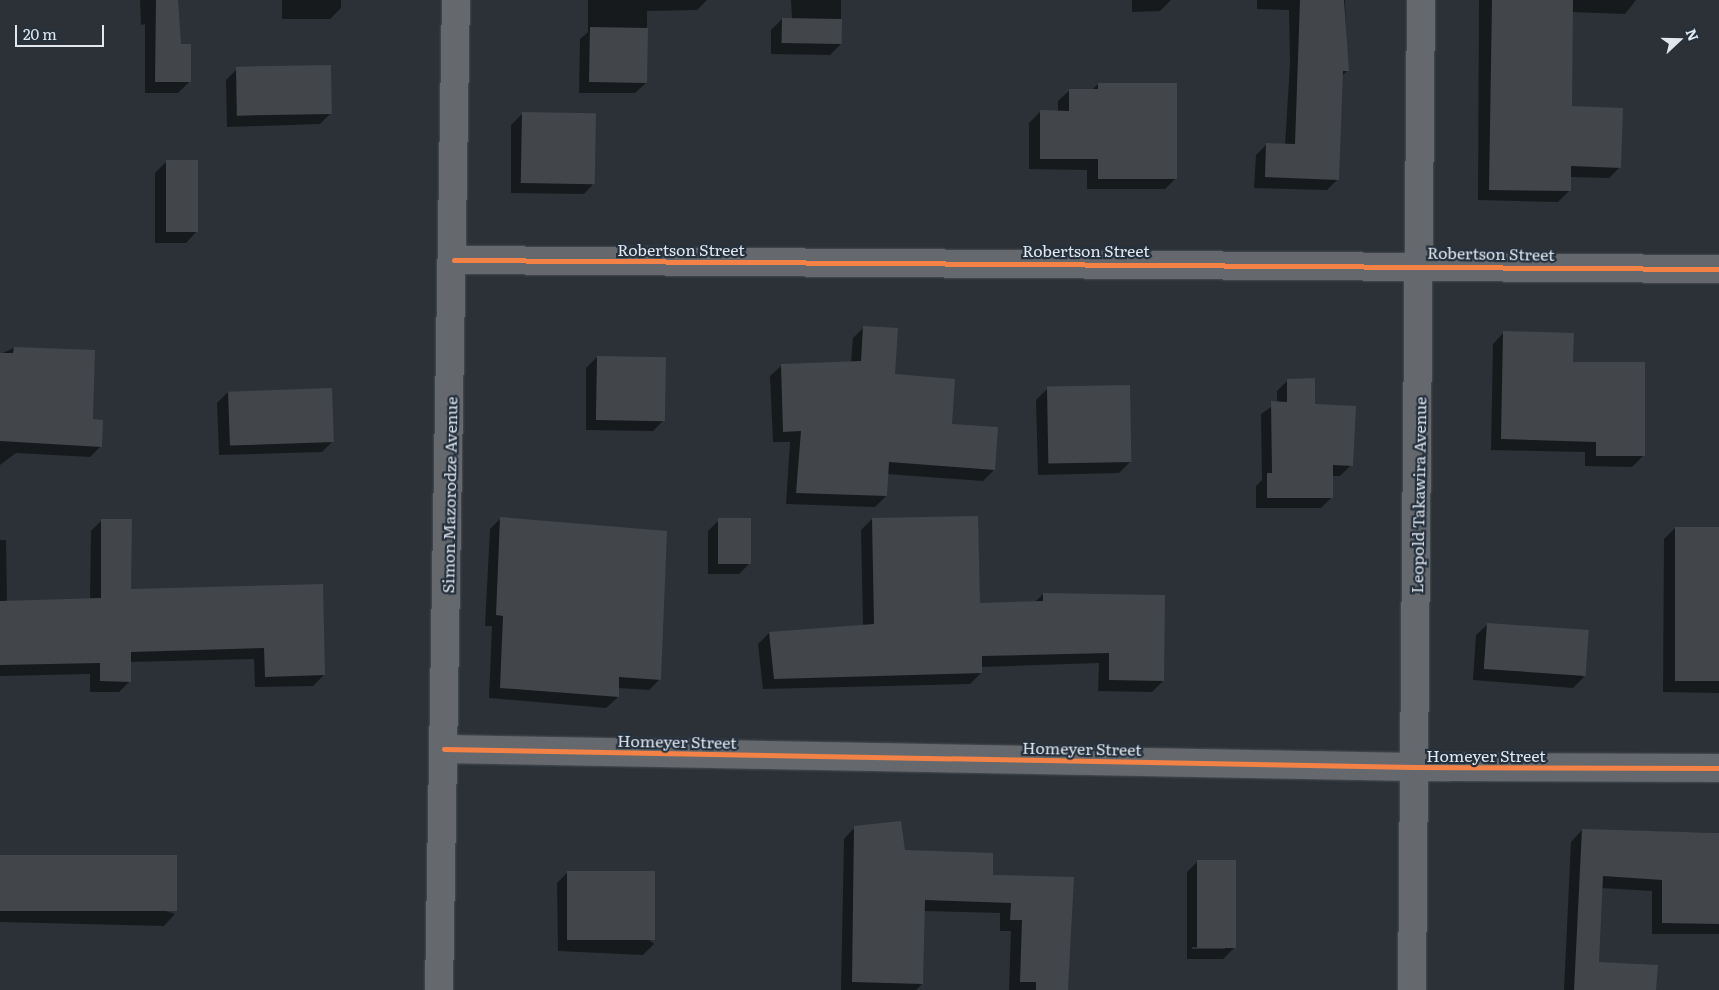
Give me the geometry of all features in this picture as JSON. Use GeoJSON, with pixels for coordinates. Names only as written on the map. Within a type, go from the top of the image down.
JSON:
{"type":"FeatureCollection","features":[{"type":"Feature","properties":{"kind":"street","name":"Simon Mazorodze Avenue"},"geometry":{"type":"LineString","coordinates":[[439,990],[454,260],[456,0]]}},
{"type":"Feature","properties":{"kind":"street","name":"Leopold Takawira Avenue"},"geometry":{"type":"LineString","coordinates":[[1412,990],[1421,264],[1421,0]]}},
{"type":"Feature","properties":{"kind":"street","name":"Robertson Street"},"geometry":{"type":"LineString","coordinates":[[454,260],[1421,264],[1719,269]]}},
{"type":"Feature","properties":{"kind":"street","name":"Homeyer Street"},"geometry":{"type":"LineString","coordinates":[[444,749],[1414,767],[1719,768]]}},
{"type":"Feature","properties":{"kind":"building"},"geometry":{"type":"Polygon","coordinates":[[[156,0],[178,0],[181,44],[191,44],[191,82],[155,82],[156,0]]]}},
{"type":"Feature","properties":{"kind":"building"},"geometry":{"type":"Polygon","coordinates":[[[1300,0],[1344,0],[1349,71],[1343,71],[1339,180],[1265,177],[1266,143],[1295,144],[1300,0]]]}},
{"type":"Feature","properties":{"kind":"building"},"geometry":{"type":"Polygon","coordinates":[[[1492,0],[1573,0],[1572,106],[1623,108],[1621,168],[1571,166],[1571,191],[1489,190],[1492,0]]]}},
{"type":"Feature","properties":{"kind":"building"},"geometry":{"type":"Polygon","coordinates":[[[782,18],[842,19],[842,44],[782,43],[782,18]]]}},
{"type":"Feature","properties":{"kind":"building"},"geometry":{"type":"Polygon","coordinates":[[[590,27],[648,28],[647,83],[589,82],[590,27]]]}},
{"type":"Feature","properties":{"kind":"building"},"geometry":{"type":"Polygon","coordinates":[[[331,65],[332,114],[237,116],[236,67],[331,65]]]}},
{"type":"Feature","properties":{"kind":"building"},"geometry":{"type":"Polygon","coordinates":[[[1098,83],[1177,83],[1177,179],[1098,179],[1098,159],[1040,159],[1040,110],[1069,111],[1069,89],[1098,89],[1098,83]]]}},
{"type":"Feature","properties":{"kind":"building"},"geometry":{"type":"Polygon","coordinates":[[[522,112],[596,113],[595,184],[521,183],[522,112]]]}},
{"type":"Feature","properties":{"kind":"building"},"geometry":{"type":"Polygon","coordinates":[[[166,160],[198,160],[198,232],[166,232],[166,160]]]}},
{"type":"Feature","properties":{"kind":"building"},"geometry":{"type":"Polygon","coordinates":[[[863,326],[898,328],[895,374],[955,379],[952,424],[998,427],[995,470],[889,462],[887,496],[796,493],[801,431],[783,432],[781,364],[861,361],[863,326]]]}},
{"type":"Feature","properties":{"kind":"building"},"geometry":{"type":"Polygon","coordinates":[[[1503,331],[1574,333],[1573,362],[1645,362],[1645,456],[1596,456],[1596,442],[1501,439],[1503,331]]]}},
{"type":"Feature","properties":{"kind":"building"},"geometry":{"type":"Polygon","coordinates":[[[14,347],[95,350],[93,419],[103,420],[102,447],[0,441],[0,353],[13,353],[14,347]]]}},
{"type":"Feature","properties":{"kind":"building"},"geometry":{"type":"Polygon","coordinates":[[[597,356],[666,357],[665,421],[596,420],[597,356]]]}},
{"type":"Feature","properties":{"kind":"building"},"geometry":{"type":"Polygon","coordinates":[[[1315,378],[1315,404],[1356,406],[1353,466],[1333,465],[1333,498],[1267,498],[1267,473],[1272,473],[1271,401],[1287,402],[1287,379],[1315,378]]]}},
{"type":"Feature","properties":{"kind":"building"},"geometry":{"type":"Polygon","coordinates":[[[1130,385],[1131,462],[1048,463],[1047,386],[1130,385]]]}},
{"type":"Feature","properties":{"kind":"building"},"geometry":{"type":"Polygon","coordinates":[[[332,388],[334,442],[230,446],[228,392],[332,388]]]}},
{"type":"Feature","properties":{"kind":"building"},"geometry":{"type":"Polygon","coordinates":[[[978,516],[980,603],[1043,601],[1043,593],[1165,595],[1164,681],[1109,680],[1109,653],[982,656],[982,673],[774,679],[769,632],[874,624],[872,518],[978,516]]]}},
{"type":"Feature","properties":{"kind":"building"},"geometry":{"type":"Polygon","coordinates":[[[500,517],[667,531],[661,680],[619,677],[619,697],[500,688],[503,616],[496,615],[500,517]]]}},
{"type":"Feature","properties":{"kind":"building"},"geometry":{"type":"Polygon","coordinates":[[[718,518],[751,518],[751,564],[718,564],[718,518]]]}},
{"type":"Feature","properties":{"kind":"building"},"geometry":{"type":"Polygon","coordinates":[[[101,519],[132,519],[131,589],[323,584],[325,675],[265,677],[264,648],[131,652],[131,682],[100,681],[100,663],[0,665],[0,601],[101,598],[101,519]]]}},
{"type":"Feature","properties":{"kind":"building"},"geometry":{"type":"Polygon","coordinates":[[[1675,527],[1719,527],[1719,681],[1675,681],[1675,527]]]}},
{"type":"Feature","properties":{"kind":"building"},"geometry":{"type":"Polygon","coordinates":[[[1487,623],[1589,630],[1586,676],[1484,669],[1487,623]]]}},
{"type":"Feature","properties":{"kind":"building"},"geometry":{"type":"Polygon","coordinates":[[[901,821],[905,850],[993,853],[993,875],[1074,877],[1068,990],[1036,990],[1036,982],[1020,982],[1022,920],[1010,920],[1011,903],[925,900],[923,984],[852,982],[854,826],[901,821]]]}},
{"type":"Feature","properties":{"kind":"building"},"geometry":{"type":"Polygon","coordinates":[[[1582,829],[1719,833],[1719,924],[1662,923],[1662,880],[1603,876],[1599,962],[1658,965],[1656,990],[1574,990],[1582,829]]]}},
{"type":"Feature","properties":{"kind":"building"},"geometry":{"type":"Polygon","coordinates":[[[0,855],[177,855],[177,911],[0,911],[0,855]]]}},
{"type":"Feature","properties":{"kind":"building"},"geometry":{"type":"Polygon","coordinates":[[[1197,860],[1236,860],[1236,948],[1197,948],[1197,860]]]}},
{"type":"Feature","properties":{"kind":"building"},"geometry":{"type":"Polygon","coordinates":[[[567,871],[655,871],[655,940],[567,940],[567,871]]]}},
{"type":"Feature","properties":{"kind":"cycle path"},"geometry":{"type":"LineString","coordinates":[[454,260],[1719,269]]}},
{"type":"Feature","properties":{"kind":"cycle path"},"geometry":{"type":"LineString","coordinates":[[444,749],[1414,767],[1719,768]]}}]}
